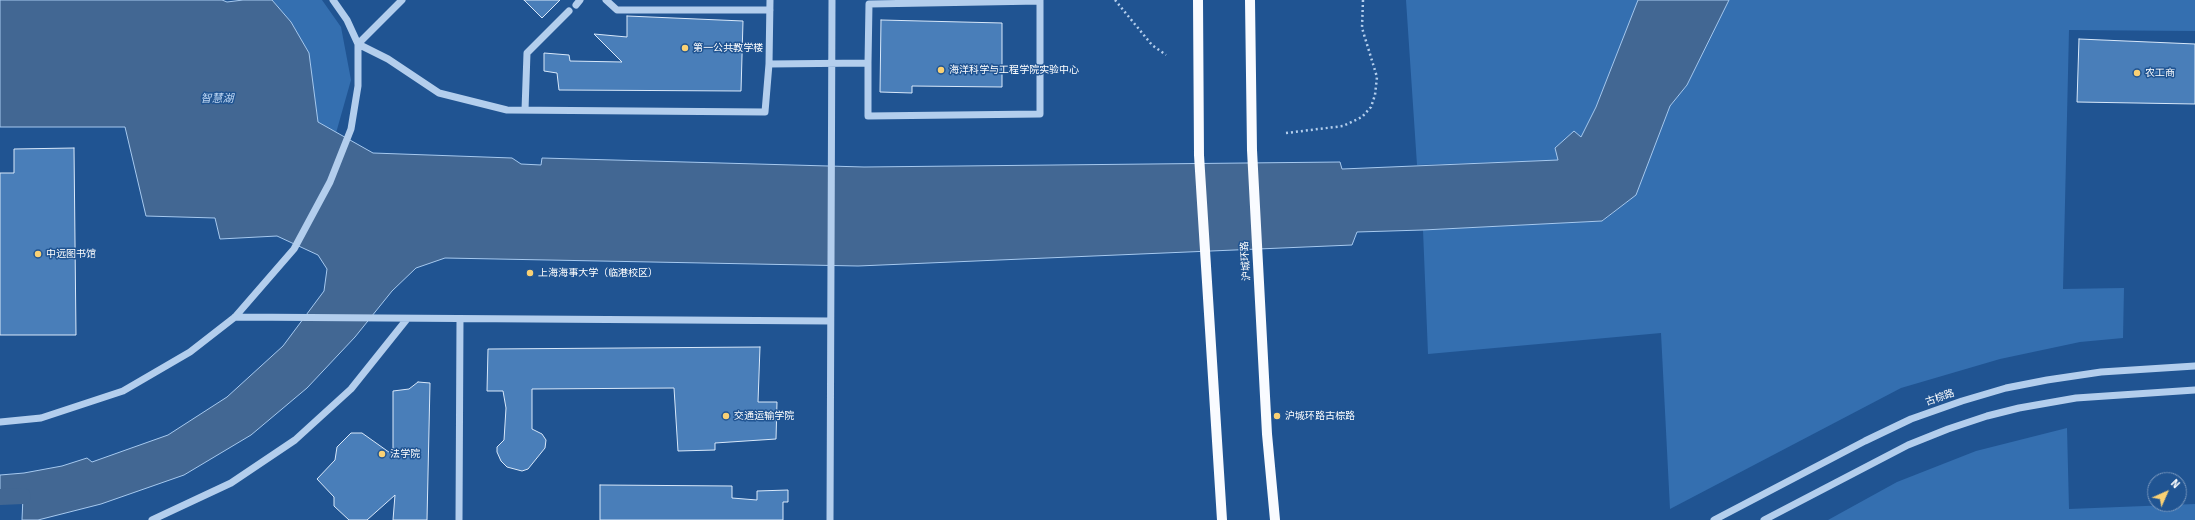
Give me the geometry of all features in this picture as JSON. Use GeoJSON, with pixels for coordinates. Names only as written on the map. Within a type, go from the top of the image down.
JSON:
{"type":"FeatureCollection","features":[{"type":"Feature","properties":{"kind":"main road"},"geometry":{"type":"LineString","coordinates":[[1198,0],[1199,155],[1204,260],[1222,520]]}},
{"type":"Feature","properties":{"kind":"main road","name":"沪城环路"},"geometry":{"type":"LineString","coordinates":[[1250,0],[1252,150],[1267,434],[1275,520]]}},
{"type":"Feature","properties":{"kind":"street"},"geometry":{"type":"LineString","coordinates":[[0,422],[41,418],[123,391],[190,352],[235,317],[294,249],[330,182],[351,129],[358,86],[358,44],[347,20],[332,0]]}},
{"type":"Feature","properties":{"kind":"street"},"geometry":{"type":"LineString","coordinates":[[358,44],[402,0]]}},
{"type":"Feature","properties":{"kind":"street"},"geometry":{"type":"LineString","coordinates":[[606,0],[617,10],[770,10]]}},
{"type":"Feature","properties":{"kind":"street"},"geometry":{"type":"LineString","coordinates":[[358,44],[388,59],[439,93],[507,110],[765,112],[769,64],[770,0]]}},
{"type":"Feature","properties":{"kind":"street"},"geometry":{"type":"LineString","coordinates":[[830,520],[832,0]]}},
{"type":"Feature","properties":{"kind":"street"},"geometry":{"type":"LineString","coordinates":[[1040,0],[1040,114],[868,116],[868,63],[869,4],[1040,0]]}},
{"type":"Feature","properties":{"kind":"street"},"geometry":{"type":"LineString","coordinates":[[525,110],[527,53],[569,11]]}},
{"type":"Feature","properties":{"kind":"street"},"geometry":{"type":"LineString","coordinates":[[769,64],[832,62],[868,63]]}},
{"type":"Feature","properties":{"kind":"street"},"geometry":{"type":"LineString","coordinates":[[235,317],[830,321]]}},
{"type":"Feature","properties":{"kind":"street"},"geometry":{"type":"LineString","coordinates":[[152,520],[231,484],[294,440],[351,389],[407,319]]}},
{"type":"Feature","properties":{"kind":"street"},"geometry":{"type":"LineString","coordinates":[[459,520],[460,319]]}},
{"type":"Feature","properties":{"kind":"street","name":"古棕路"},"geometry":{"type":"LineString","coordinates":[[1714,520],[1865,441],[1911,419],[1962,401],[2006,388],[2048,380],[2102,372],[2195,366]]}},
{"type":"Feature","properties":{"kind":"street"},"geometry":{"type":"LineString","coordinates":[[1764,520],[1908,445],[1948,429],[1987,416],[2019,408],[2076,398],[2195,390]]}},
{"type":"Feature","properties":{"kind":"path"},"geometry":{"type":"LineString","coordinates":[[1115,0],[1152,45],[1166,55]]}},
{"type":"Feature","properties":{"kind":"path"},"geometry":{"type":"LineString","coordinates":[[1286,133],[1342,126],[1362,117],[1371,107],[1375,95],[1377,77],[1362,28],[1363,0]]}},
{"type":"Feature","properties":{"kind":"shaded area"},"geometry":{"type":"Polygon","coordinates":[[[272,0],[322,0],[341,27],[351,80],[336,133],[318,122],[309,53],[291,22],[272,0]]]}},
{"type":"Feature","properties":{"kind":"shaded area"},"geometry":{"type":"Polygon","coordinates":[[[1406,0],[1638,0],[1596,107],[1581,137],[1574,131],[1558,160],[1417,165],[1406,0]]]}},
{"type":"Feature","properties":{"kind":"shaded area"},"geometry":{"type":"Polygon","coordinates":[[[1729,0],[2195,0],[2195,31],[2069,30],[2063,289],[2124,288],[2123,338],[2080,342],[2000,359],[1901,388],[1670,509],[1661,333],[1428,354],[1423,230],[1603,221],[1636,195],[1670,106],[1687,85],[1729,0]]]}},
{"type":"Feature","properties":{"kind":"shaded area"},"geometry":{"type":"Polygon","coordinates":[[[2067,428],[2069,509],[2147,506],[2147,512],[2187,512],[2187,504],[2195,504],[2195,520],[1828,520],[1897,482],[1976,451],[2067,428]]]}},
{"type":"Feature","properties":{"kind":"water","name":"智慧湖"},"geometry":{"type":"Polygon","coordinates":[[[0,0],[222,0],[227,2],[243,0],[272,0],[291,22],[309,53],[318,122],[373,153],[512,158],[521,164],[541,165],[542,158],[864,167],[1340,162],[1342,169],[1558,160],[1555,148],[1574,131],[1581,137],[1596,107],[1638,0],[1729,0],[1687,85],[1670,106],[1636,195],[1602,221],[1357,232],[1352,245],[858,266],[445,258],[416,268],[392,291],[355,337],[307,388],[251,435],[184,475],[101,504],[38,520],[22,520],[23,496],[0,497],[0,475],[24,473],[62,466],[87,458],[92,462],[168,435],[227,397],[283,346],[324,291],[327,269],[318,255],[277,236],[220,239],[215,218],[146,216],[125,127],[0,127],[0,0]]]}},
{"type":"Feature","properties":{"kind":"building"},"geometry":{"type":"Polygon","coordinates":[[[524,0],[560,0],[542,18],[524,0]]]}},
{"type":"Feature","properties":{"kind":"building","name":"第一公共教学楼"},"geometry":{"type":"Polygon","coordinates":[[[627,16],[743,21],[741,91],[559,90],[557,73],[544,71],[544,53],[569,55],[570,61],[622,62],[594,34],[627,37],[627,16]]]}},
{"type":"Feature","properties":{"kind":"building","name":"海洋科学与工程学院实验中心"},"geometry":{"type":"Polygon","coordinates":[[[881,20],[1002,23],[1002,87],[912,86],[912,93],[880,92],[881,20]]]}},
{"type":"Feature","properties":{"kind":"building","name":"农工商"},"geometry":{"type":"Polygon","coordinates":[[[2079,39],[2195,44],[2195,104],[2077,102],[2079,39]]]}},
{"type":"Feature","properties":{"kind":"building","name":"中远图书馆"},"geometry":{"type":"Polygon","coordinates":[[[74,148],[76,335],[0,335],[0,173],[14,173],[14,149],[74,148]]]}},
{"type":"Feature","properties":{"kind":"building","name":"交通运输学院"},"geometry":{"type":"Polygon","coordinates":[[[760,347],[758,402],[777,402],[776,439],[715,443],[715,450],[678,451],[674,388],[532,389],[532,429],[542,434],[546,440],[545,448],[528,469],[522,471],[507,467],[501,461],[497,452],[497,447],[504,440],[506,408],[503,391],[487,391],[488,349],[760,347]]]}},
{"type":"Feature","properties":{"kind":"building","name":"法学院"},"geometry":{"type":"Polygon","coordinates":[[[418,382],[430,383],[427,520],[393,520],[395,495],[367,520],[349,520],[334,506],[334,497],[317,479],[335,460],[337,447],[351,433],[362,433],[393,455],[393,391],[409,389],[418,382]]]}},
{"type":"Feature","properties":{"kind":"building"},"geometry":{"type":"Polygon","coordinates":[[[600,485],[732,486],[732,498],[757,500],[757,491],[788,490],[788,502],[783,502],[783,520],[600,520],[600,485]]]}},
{"type":"Feature","properties":{"kind":"waterway"},"geometry":{"type":"LineString","coordinates":[[0,497],[23,496]]}},
{"type":"Feature","properties":{"kind":"place","name":"第一公共教学楼"},"geometry":{"type":"Point","coordinates":[685,48]}},
{"type":"Feature","properties":{"kind":"place","name":"海洋科学与工程学院实验中心"},"geometry":{"type":"Point","coordinates":[941,70]}},
{"type":"Feature","properties":{"kind":"place","name":"农工商"},"geometry":{"type":"Point","coordinates":[2137,73]}},
{"type":"Feature","properties":{"kind":"place","name":"中远图书馆"},"geometry":{"type":"Point","coordinates":[38,254]}},
{"type":"Feature","properties":{"kind":"place","name":"上海海事大学（临港校区）"},"geometry":{"type":"Point","coordinates":[530,273]}},
{"type":"Feature","properties":{"kind":"place","name":"交通运输学院"},"geometry":{"type":"Point","coordinates":[726,416]}},
{"type":"Feature","properties":{"kind":"place","name":"沪城环路古棕路"},"geometry":{"type":"Point","coordinates":[1277,416]}},
{"type":"Feature","properties":{"kind":"place","name":"法学院"},"geometry":{"type":"Point","coordinates":[382,454]}}]}
